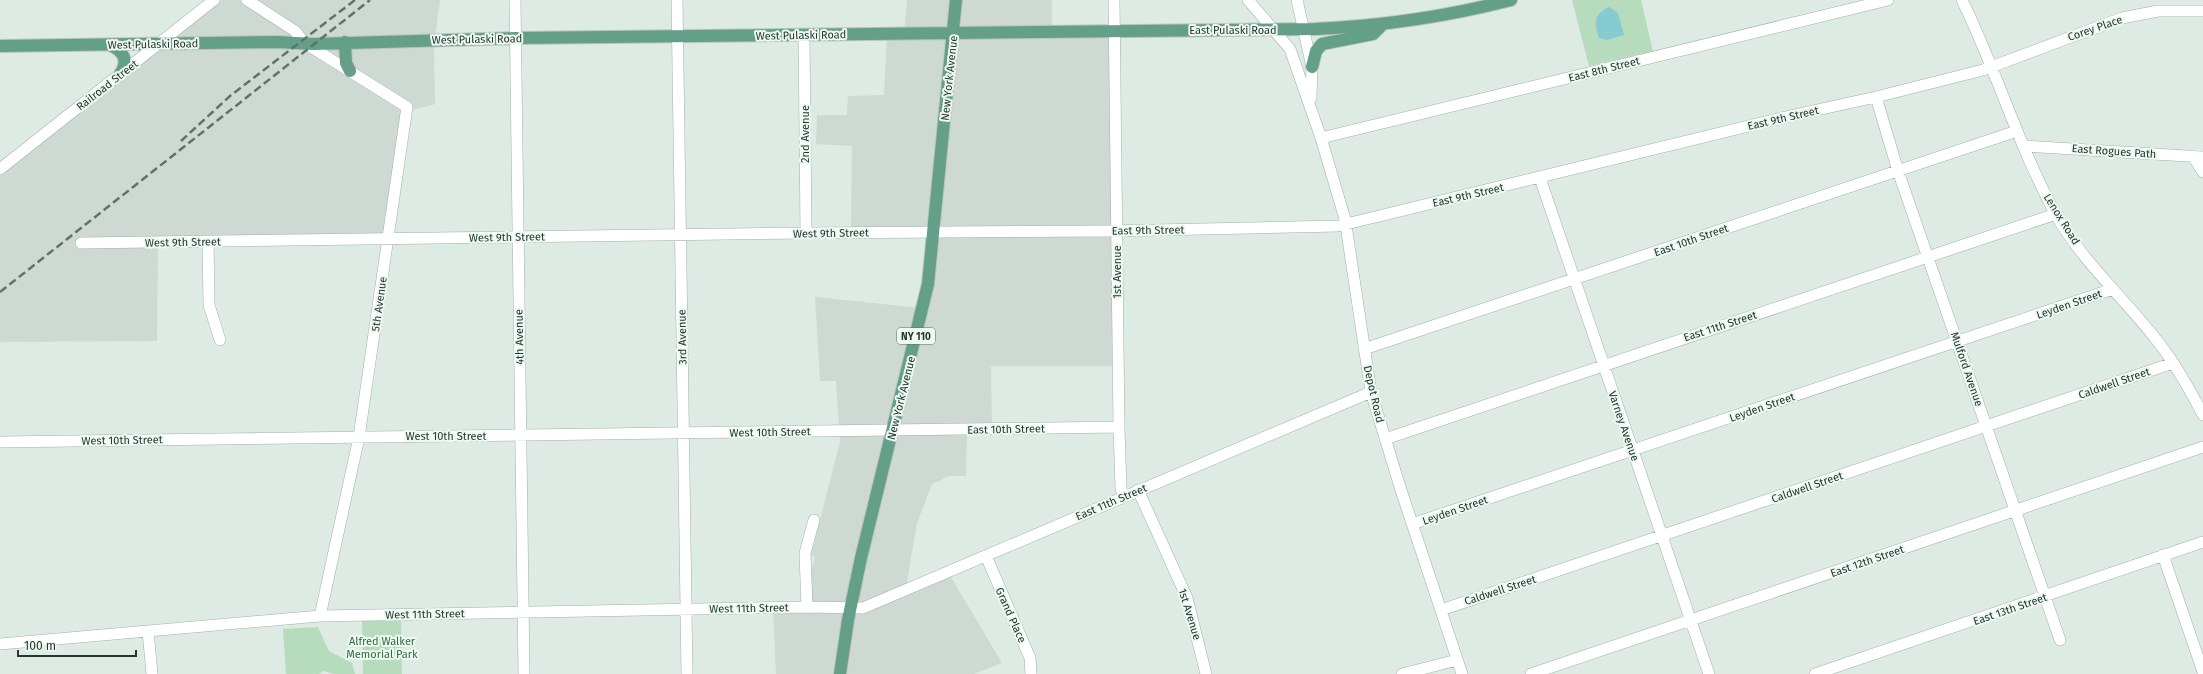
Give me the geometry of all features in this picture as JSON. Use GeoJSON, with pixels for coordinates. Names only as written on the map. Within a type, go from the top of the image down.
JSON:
{"type":"FeatureCollection","features":[{"type":"Feature","properties":{"kind":"main road","name":"New York Avenue"},"geometry":{"type":"LineString","coordinates":[[840,674],[850,607],[928,284],[956,0]]}},
{"type":"Feature","properties":{"kind":"main road","name":"East Pulaski Road"},"geometry":{"type":"LineString","coordinates":[[953,34],[1275,30],[1381,26],[1460,12],[1511,0]]}},
{"type":"Feature","properties":{"kind":"main road"},"geometry":{"type":"LineString","coordinates":[[1312,67],[1316,51],[1322,44],[1373,34],[1381,26]]}},
{"type":"Feature","properties":{"kind":"main road","name":"West Pulaski Road"},"geometry":{"type":"LineString","coordinates":[[0,46],[159,45],[269,42],[307,44],[516,38],[953,34]]}},
{"type":"Feature","properties":{"kind":"main road"},"geometry":{"type":"LineString","coordinates":[[345,42],[346,63],[350,71]]}},
{"type":"Feature","properties":{"kind":"main road"},"geometry":{"type":"LineString","coordinates":[[110,45],[118,49],[125,58],[124,66],[120,74]]}},
{"type":"Feature","properties":{"kind":"street","name":"Railroad Street"},"geometry":{"type":"LineString","coordinates":[[0,169],[159,45],[214,0]]}},
{"type":"Feature","properties":{"kind":"street","name":"5th Avenue"},"geometry":{"type":"LineString","coordinates":[[247,0],[295,31],[307,44],[407,107],[359,437],[320,616]]}},
{"type":"Feature","properties":{"kind":"street","name":"4th Avenue"},"geometry":{"type":"LineString","coordinates":[[515,0],[524,674]]}},
{"type":"Feature","properties":{"kind":"street","name":"3rd Avenue"},"geometry":{"type":"LineString","coordinates":[[678,0],[687,674]]}},
{"type":"Feature","properties":{"kind":"street","name":"1st Avenue"},"geometry":{"type":"LineString","coordinates":[[1114,0],[1119,427],[1121,489],[1124,496]]}},
{"type":"Feature","properties":{"kind":"street","name":"Depot Road"},"geometry":{"type":"LineString","coordinates":[[1248,0],[1290,49],[1321,138],[1346,224],[1371,392],[1384,439],[1462,674]]}},
{"type":"Feature","properties":{"kind":"street","name":"Depot Road"},"geometry":{"type":"LineString","coordinates":[[1297,0],[1305,29],[1312,67],[1311,108]]}},
{"type":"Feature","properties":{"kind":"street","name":"East 8th Street"},"geometry":{"type":"LineString","coordinates":[[1321,138],[1888,0]]}},
{"type":"Feature","properties":{"kind":"street","name":"Lenox Road"},"geometry":{"type":"LineString","coordinates":[[1962,0],[2017,131],[2056,214],[2075,243],[2156,338],[2173,363],[2203,415]]}},
{"type":"Feature","properties":{"kind":"street","name":"Corey Place"},"geometry":{"type":"LineString","coordinates":[[1991,66],[2122,18],[2158,11],[2203,11]]}},
{"type":"Feature","properties":{"kind":"street","name":"2nd Avenue"},"geometry":{"type":"LineString","coordinates":[[804,35],[806,233]]}},
{"type":"Feature","properties":{"kind":"street","name":"East 9th Street"},"geometry":{"type":"LineString","coordinates":[[933,232],[1116,231],[1331,227],[1540,178],[1790,116],[1876,97],[1991,66]]}},
{"type":"Feature","properties":{"kind":"street","name":"Mulford Avenue"},"geometry":{"type":"LineString","coordinates":[[1876,97],[1898,171],[1929,256],[2060,640]]}},
{"type":"Feature","properties":{"kind":"street","name":"East 10th Street"},"geometry":{"type":"LineString","coordinates":[[1364,349],[2017,131]]}},
{"type":"Feature","properties":{"kind":"street","name":"East Rogues Path"},"geometry":{"type":"LineString","coordinates":[[2024,146],[2198,157]]}},
{"type":"Feature","properties":{"kind":"street"},"geometry":{"type":"LineString","coordinates":[[2198,157],[2203,172]]}},
{"type":"Feature","properties":{"kind":"street","name":"Varney Avenue"},"geometry":{"type":"LineString","coordinates":[[1540,178],[1709,674]]}},
{"type":"Feature","properties":{"kind":"street","name":"East 11th Street"},"geometry":{"type":"LineString","coordinates":[[1384,439],[2056,214]]}},
{"type":"Feature","properties":{"kind":"street","name":"West 9th Street"},"geometry":{"type":"LineString","coordinates":[[81,243],[933,232]]}},
{"type":"Feature","properties":{"kind":"street"},"geometry":{"type":"LineString","coordinates":[[208,241],[209,305],[220,340]]}},
{"type":"Feature","properties":{"kind":"street","name":"Leyden Street"},"geometry":{"type":"LineString","coordinates":[[1412,524],[2113,289]]}},
{"type":"Feature","properties":{"kind":"street","name":"Caldwell Street"},"geometry":{"type":"LineString","coordinates":[[1441,610],[2173,363]]}},
{"type":"Feature","properties":{"kind":"street","name":"East 11th Street"},"geometry":{"type":"LineString","coordinates":[[850,607],[869,606],[1138,490],[1371,392]]}},
{"type":"Feature","properties":{"kind":"street","name":"East 10th Street"},"geometry":{"type":"LineString","coordinates":[[892,431],[1119,427]]}},
{"type":"Feature","properties":{"kind":"street","name":"West 10th Street"},"geometry":{"type":"LineString","coordinates":[[0,442],[892,431]]}},
{"type":"Feature","properties":{"kind":"street","name":"East 12th Street"},"geometry":{"type":"LineString","coordinates":[[1531,674],[2203,447]]}},
{"type":"Feature","properties":{"kind":"street","name":"1st Avenue"},"geometry":{"type":"LineString","coordinates":[[1138,490],[1187,598],[1206,674]]}},
{"type":"Feature","properties":{"kind":"street"},"geometry":{"type":"LineString","coordinates":[[807,607],[805,552],[814,520]]}},
{"type":"Feature","properties":{"kind":"street","name":"East 13th Street"},"geometry":{"type":"LineString","coordinates":[[1815,674],[2203,542]]}},
{"type":"Feature","properties":{"kind":"street"},"geometry":{"type":"LineString","coordinates":[[2164,555],[2203,672]]}},
{"type":"Feature","properties":{"kind":"street","name":"Grand Place"},"geometry":{"type":"LineString","coordinates":[[986,556],[1030,658],[1031,674]]}},
{"type":"Feature","properties":{"kind":"street","name":"West 11th Street"},"geometry":{"type":"LineString","coordinates":[[0,644],[320,616],[850,607]]}},
{"type":"Feature","properties":{"kind":"street"},"geometry":{"type":"LineString","coordinates":[[148,631],[152,674]]}},
{"type":"Feature","properties":{"kind":"street"},"geometry":{"type":"LineString","coordinates":[[1402,674],[1457,660]]}},
{"type":"Feature","properties":{"kind":"shaded area"},"geometry":{"type":"Polygon","coordinates":[[[222,0],[440,0],[434,47],[435,104],[404,112],[383,235],[158,239],[157,341],[0,342],[0,175],[222,0]]]}},
{"type":"Feature","properties":{"kind":"shaded area"},"geometry":{"type":"Polygon","coordinates":[[[907,0],[1052,0],[1052,34],[1113,32],[1116,366],[991,366],[992,426],[967,427],[966,476],[949,476],[932,484],[917,523],[905,593],[949,574],[1002,663],[974,674],[776,674],[773,606],[808,605],[808,584],[815,557],[811,555],[840,442],[836,381],[820,381],[815,297],[921,308],[932,231],[851,230],[852,146],[816,144],[817,115],[847,115],[848,96],[884,95],[887,35],[904,35],[907,0]]]}},
{"type":"Feature","properties":{"kind":"green space"},"geometry":{"type":"Polygon","coordinates":[[[1572,0],[1641,0],[1653,51],[1589,66],[1572,0]]]}},
{"type":"Feature","properties":{"kind":"green space","name":"Alfred Walker Memorial Park"},"geometry":{"type":"Polygon","coordinates":[[[401,620],[402,674],[363,674],[362,621],[401,620]]]}},
{"type":"Feature","properties":{"kind":"green space"},"geometry":{"type":"Polygon","coordinates":[[[318,627],[329,651],[352,663],[355,674],[334,674],[324,671],[319,674],[286,674],[283,629],[318,627]]]}},
{"type":"Feature","properties":{"kind":"water"},"geometry":{"type":"Polygon","coordinates":[[[1609,7],[1618,13],[1624,35],[1607,40],[1599,38],[1596,28],[1596,20],[1600,13],[1609,7]]]}},
{"type":"Feature","properties":{"kind":"railway"},"geometry":{"type":"LineString","coordinates":[[181,141],[230,96],[355,0]]}},
{"type":"Feature","properties":{"kind":"railway"},"geometry":{"type":"LineString","coordinates":[[0,292],[370,0]]}}]}
